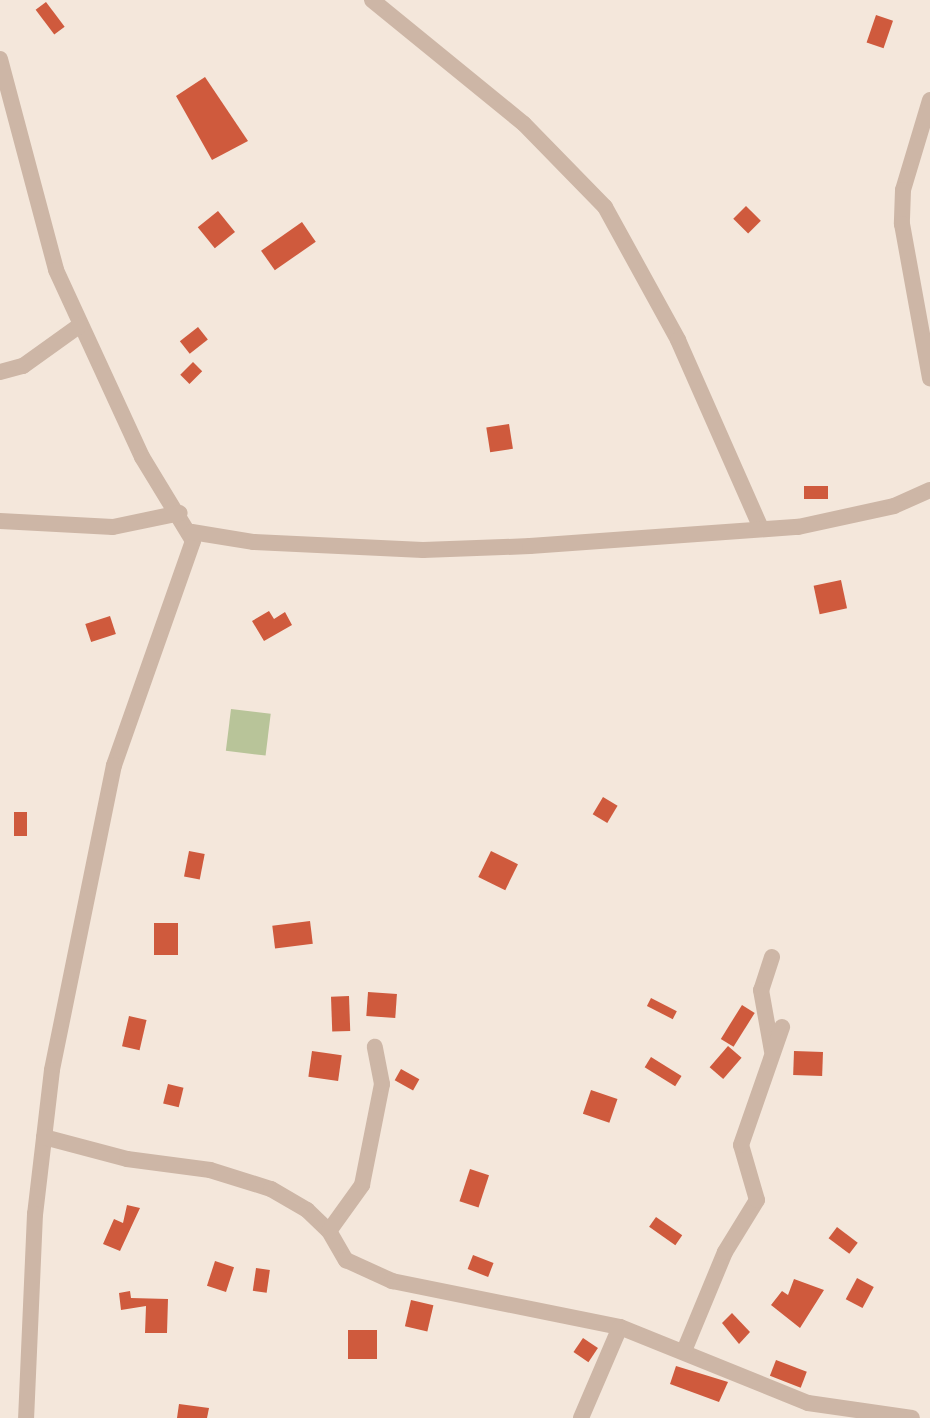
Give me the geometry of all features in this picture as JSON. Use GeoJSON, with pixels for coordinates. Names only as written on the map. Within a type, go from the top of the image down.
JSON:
{"type":"FeatureCollection","features":[{"type":"Feature","properties":{"kind":"street"},"geometry":{"type":"LineString","coordinates":[[372,0],[524,124],[605,207],[678,340],[761,527]]}},
{"type":"Feature","properties":{"kind":"street"},"geometry":{"type":"LineString","coordinates":[[0,59],[56,271],[80,326],[125,410],[142,457],[192,532],[148,683],[106,797],[44,1137],[30,1288],[26,1418]]}},
{"type":"Feature","properties":{"kind":"street"},"geometry":{"type":"LineString","coordinates":[[930,100],[902,190],[902,224],[930,378]]}},
{"type":"Feature","properties":{"kind":"street"},"geometry":{"type":"LineString","coordinates":[[0,372],[23,366],[80,326]]}},
{"type":"Feature","properties":{"kind":"street"},"geometry":{"type":"LineString","coordinates":[[192,532],[254,542],[423,550],[829,523],[894,506],[930,490]]}},
{"type":"Feature","properties":{"kind":"street"},"geometry":{"type":"LineString","coordinates":[[0,521],[113,527],[180,513]]}},
{"type":"Feature","properties":{"kind":"street"},"geometry":{"type":"LineString","coordinates":[[772,957],[761,990],[772,1053]]}},
{"type":"Feature","properties":{"kind":"street"},"geometry":{"type":"LineString","coordinates":[[684,1351],[725,1252],[757,1200],[741,1145],[782,1027]]}},
{"type":"Feature","properties":{"kind":"street"},"geometry":{"type":"LineString","coordinates":[[330,1231],[362,1185],[382,1084],[375,1047]]}},
{"type":"Feature","properties":{"kind":"street"},"geometry":{"type":"LineString","coordinates":[[44,1137],[127,1159],[244,1180],[291,1199],[330,1231],[346,1260],[392,1281],[620,1327],[825,1411],[912,1418]]}},
{"type":"Feature","properties":{"kind":"street"},"geometry":{"type":"LineString","coordinates":[[581,1418],[620,1327]]}},
{"type":"Feature","properties":{"kind":"green space"},"geometry":{"type":"Polygon","coordinates":[[[231,709],[271,714],[266,756],[226,751],[231,709]]]}},
{"type":"Feature","properties":{"kind":"building"},"geometry":{"type":"Polygon","coordinates":[[[46,2],[65,27],[54,35],[36,10],[46,2]]]}},
{"type":"Feature","properties":{"kind":"building"},"geometry":{"type":"Polygon","coordinates":[[[876,15],[893,21],[884,48],[867,42],[876,15]]]}},
{"type":"Feature","properties":{"kind":"building"},"geometry":{"type":"Polygon","coordinates":[[[205,77],[248,141],[212,160],[176,96],[205,77]]]}},
{"type":"Feature","properties":{"kind":"building"},"geometry":{"type":"Polygon","coordinates":[[[746,206],[761,221],[748,234],[733,219],[746,206]]]}},
{"type":"Feature","properties":{"kind":"building"},"geometry":{"type":"Polygon","coordinates":[[[218,211],[235,232],[215,248],[198,227],[218,211]]]}},
{"type":"Feature","properties":{"kind":"building"},"geometry":{"type":"Polygon","coordinates":[[[302,222],[316,242],[275,270],[261,251],[302,222]]]}},
{"type":"Feature","properties":{"kind":"building"},"geometry":{"type":"Polygon","coordinates":[[[198,327],[208,340],[190,354],[180,341],[198,327]]]}},
{"type":"Feature","properties":{"kind":"building"},"geometry":{"type":"Polygon","coordinates":[[[193,362],[202,371],[189,384],[180,375],[193,362]]]}},
{"type":"Feature","properties":{"kind":"building"},"geometry":{"type":"Polygon","coordinates":[[[509,424],[513,449],[490,452],[486,428],[509,424]]]}},
{"type":"Feature","properties":{"kind":"building"},"geometry":{"type":"Polygon","coordinates":[[[804,486],[828,486],[828,499],[804,499],[804,486]]]}},
{"type":"Feature","properties":{"kind":"building"},"geometry":{"type":"Polygon","coordinates":[[[841,580],[847,608],[820,614],[814,586],[841,580]]]}},
{"type":"Feature","properties":{"kind":"building"},"geometry":{"type":"Polygon","coordinates":[[[269,611],[274,619],[285,612],[292,625],[264,641],[252,621],[269,611]]]}},
{"type":"Feature","properties":{"kind":"building"},"geometry":{"type":"Polygon","coordinates":[[[110,616],[116,634],[91,642],[85,624],[110,616]]]}},
{"type":"Feature","properties":{"kind":"building"},"geometry":{"type":"Polygon","coordinates":[[[603,797],[618,806],[607,823],[593,814],[603,797]]]}},
{"type":"Feature","properties":{"kind":"building"},"geometry":{"type":"Polygon","coordinates":[[[14,812],[27,812],[27,836],[14,836],[14,812]]]}},
{"type":"Feature","properties":{"kind":"building"},"geometry":{"type":"Polygon","coordinates":[[[189,851],[205,854],[200,880],[184,877],[189,851]]]}},
{"type":"Feature","properties":{"kind":"building"},"geometry":{"type":"Polygon","coordinates":[[[491,851],[518,864],[505,890],[478,877],[491,851]]]}},
{"type":"Feature","properties":{"kind":"building"},"geometry":{"type":"Polygon","coordinates":[[[310,921],[313,944],[275,948],[272,926],[310,921]]]}},
{"type":"Feature","properties":{"kind":"building"},"geometry":{"type":"Polygon","coordinates":[[[154,923],[178,923],[178,955],[154,955],[154,923]]]}},
{"type":"Feature","properties":{"kind":"building"},"geometry":{"type":"Polygon","coordinates":[[[368,992],[397,994],[395,1018],[366,1016],[368,992]]]}},
{"type":"Feature","properties":{"kind":"building"},"geometry":{"type":"Polygon","coordinates":[[[349,996],[350,1031],[332,1032],[331,997],[349,996]]]}},
{"type":"Feature","properties":{"kind":"building"},"geometry":{"type":"Polygon","coordinates":[[[651,998],[677,1011],[673,1019],[647,1006],[651,998]]]}},
{"type":"Feature","properties":{"kind":"building"},"geometry":{"type":"Polygon","coordinates":[[[742,1005],[755,1013],[734,1047],[721,1039],[742,1005]]]}},
{"type":"Feature","properties":{"kind":"building"},"geometry":{"type":"Polygon","coordinates":[[[129,1016],[147,1020],[140,1050],[122,1046],[129,1016]]]}},
{"type":"Feature","properties":{"kind":"building"},"geometry":{"type":"Polygon","coordinates":[[[728,1046],[742,1058],[723,1079],[710,1067],[728,1046]]]}},
{"type":"Feature","properties":{"kind":"building"},"geometry":{"type":"Polygon","coordinates":[[[312,1051],[342,1055],[338,1081],[308,1077],[312,1051]]]}},
{"type":"Feature","properties":{"kind":"building"},"geometry":{"type":"Polygon","coordinates":[[[794,1051],[823,1052],[822,1076],[793,1075],[794,1051]]]}},
{"type":"Feature","properties":{"kind":"building"},"geometry":{"type":"Polygon","coordinates":[[[651,1057],[682,1076],[675,1086],[645,1067],[651,1057]]]}},
{"type":"Feature","properties":{"kind":"building"},"geometry":{"type":"Polygon","coordinates":[[[401,1069],[419,1079],[413,1091],[395,1080],[401,1069]]]}},
{"type":"Feature","properties":{"kind":"building"},"geometry":{"type":"Polygon","coordinates":[[[168,1084],[184,1088],[179,1107],[163,1103],[168,1084]]]}},
{"type":"Feature","properties":{"kind":"building"},"geometry":{"type":"Polygon","coordinates":[[[591,1090],[617,1099],[609,1123],[583,1114],[591,1090]]]}},
{"type":"Feature","properties":{"kind":"building"},"geometry":{"type":"Polygon","coordinates":[[[470,1169],[489,1175],[479,1208],[459,1201],[470,1169]]]}},
{"type":"Feature","properties":{"kind":"building"},"geometry":{"type":"Polygon","coordinates":[[[127,1205],[140,1208],[120,1251],[103,1244],[114,1219],[123,1223],[127,1205]]]}},
{"type":"Feature","properties":{"kind":"building"},"geometry":{"type":"Polygon","coordinates":[[[656,1217],[682,1235],[675,1245],[649,1227],[656,1217]]]}},
{"type":"Feature","properties":{"kind":"building"},"geometry":{"type":"Polygon","coordinates":[[[837,1227],[858,1243],[849,1254],[829,1238],[837,1227]]]}},
{"type":"Feature","properties":{"kind":"building"},"geometry":{"type":"Polygon","coordinates":[[[473,1255],[494,1263],[488,1277],[468,1269],[473,1255]]]}},
{"type":"Feature","properties":{"kind":"building"},"geometry":{"type":"Polygon","coordinates":[[[215,1261],[234,1267],[226,1292],[207,1286],[215,1261]]]}},
{"type":"Feature","properties":{"kind":"building"},"geometry":{"type":"Polygon","coordinates":[[[256,1268],[270,1270],[267,1293],[253,1291],[256,1268]]]}},
{"type":"Feature","properties":{"kind":"building"},"geometry":{"type":"Polygon","coordinates":[[[857,1278],[874,1287],[863,1308],[846,1299],[857,1278]]]}},
{"type":"Feature","properties":{"kind":"building"},"geometry":{"type":"Polygon","coordinates":[[[794,1279],[824,1290],[800,1328],[771,1305],[782,1291],[788,1295],[794,1279]]]}},
{"type":"Feature","properties":{"kind":"building"},"geometry":{"type":"Polygon","coordinates":[[[130,1291],[131,1298],[168,1299],[167,1333],[145,1333],[146,1306],[121,1310],[119,1293],[130,1291]]]}},
{"type":"Feature","properties":{"kind":"building"},"geometry":{"type":"Polygon","coordinates":[[[411,1300],[433,1305],[427,1331],[405,1326],[411,1300]]]}},
{"type":"Feature","properties":{"kind":"building"},"geometry":{"type":"Polygon","coordinates":[[[732,1313],[750,1332],[739,1344],[722,1323],[732,1313]]]}},
{"type":"Feature","properties":{"kind":"building"},"geometry":{"type":"Polygon","coordinates":[[[348,1330],[377,1330],[377,1359],[348,1359],[348,1330]]]}},
{"type":"Feature","properties":{"kind":"building"},"geometry":{"type":"Polygon","coordinates":[[[583,1338],[598,1348],[588,1362],[573,1352],[583,1338]]]}},
{"type":"Feature","properties":{"kind":"building"},"geometry":{"type":"Polygon","coordinates":[[[776,1360],[807,1372],[801,1388],[770,1376],[776,1360]]]}},
{"type":"Feature","properties":{"kind":"building"},"geometry":{"type":"Polygon","coordinates":[[[676,1366],[728,1382],[719,1402],[670,1384],[676,1366]]]}},
{"type":"Feature","properties":{"kind":"building"},"geometry":{"type":"Polygon","coordinates":[[[179,1404],[209,1408],[207,1418],[177,1418],[179,1404]]]}}]}
